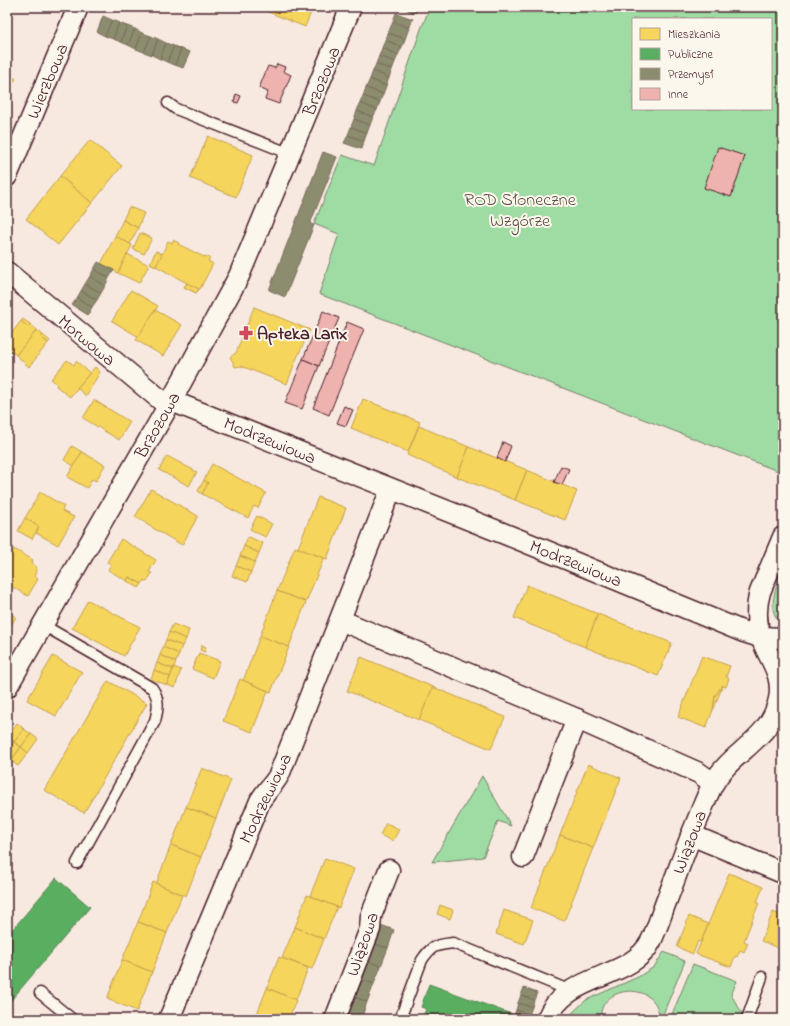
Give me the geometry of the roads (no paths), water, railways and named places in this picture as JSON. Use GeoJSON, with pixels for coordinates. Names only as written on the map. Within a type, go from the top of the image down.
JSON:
{"type":"FeatureCollection","features":[{"type":"Feature","properties":{"kind":"street","name":"Wierzbowa"},"geometry":{"type":"LineString","coordinates":[[7,176],[78,7]]}},
{"type":"Feature","properties":{"kind":"street","name":"Brzozowa"},"geometry":{"type":"LineString","coordinates":[[7,686],[170,403],[239,276],[351,7]]}},
{"type":"Feature","properties":{"kind":"street","name":"Morwowa"},"geometry":{"type":"LineString","coordinates":[[7,272],[162,401],[170,403]]}},
{"type":"Feature","properties":{"kind":"street","name":"Modrzewiowa"},"geometry":{"type":"LineString","coordinates":[[170,403],[179,404],[744,632],[760,637],[783,638]]}},
{"type":"Feature","properties":{"kind":"street","name":"Modrzewiowa"},"geometry":{"type":"LineString","coordinates":[[169,1019],[260,800],[279,775],[392,489]]}},
{"type":"Feature","properties":{"kind":"street"},"geometry":{"type":"LineString","coordinates":[[760,637],[757,611],[758,602],[783,537]]}},
{"type":"Feature","properties":{"kind":"street"},"geometry":{"type":"LineString","coordinates":[[340,620],[577,719],[699,773],[713,783]]}},
{"type":"Feature","properties":{"kind":"street","name":"Wiązowa"},"geometry":{"type":"LineString","coordinates":[[547,1019],[552,1009],[571,991],[584,983],[618,969],[635,960],[644,952],[650,942],[691,835],[713,783],[724,769],[762,734],[776,709],[780,689],[778,678],[774,664],[760,637]]}},
{"type":"Feature","properties":{"kind":"street"},"geometry":{"type":"LineString","coordinates":[[523,857],[577,719]]}},
{"type":"Feature","properties":{"kind":"street"},"geometry":{"type":"LineString","coordinates":[[691,835],[783,873]]}},
{"type":"Feature","properties":{"kind":"street","name":"Wiązowa"},"geometry":{"type":"LineString","coordinates":[[335,1019],[370,929],[371,916],[389,870]]}},
{"type":"Feature","properties":{"kind":"lane"},"geometry":{"type":"LineString","coordinates":[[168,103],[176,109],[291,154]]}},
{"type":"Feature","properties":{"kind":"lane"},"geometry":{"type":"LineString","coordinates":[[42,625],[152,688],[158,699],[158,711],[155,720],[76,864]]}},
{"type":"Feature","properties":{"kind":"lane"},"geometry":{"type":"LineString","coordinates":[[400,1019],[422,960],[427,952],[436,945],[453,943],[571,991]]}},
{"type":"Feature","properties":{"kind":"lane"},"geometry":{"type":"LineString","coordinates":[[747,1019],[762,977]]}},
{"type":"Feature","properties":{"kind":"lane"},"geometry":{"type":"LineString","coordinates":[[40,993],[72,1019]]}},
{"type":"Feature","properties":{"kind":"place","name":"Apteka Larix"},"geometry":{"type":"Point","coordinates":[246,333]}},
{"type":"Feature","properties":{"kind":"park label","name":"ROD Słoneczne Wzgórze"},"geometry":{"type":"Point","coordinates":[520,209]}}]}
